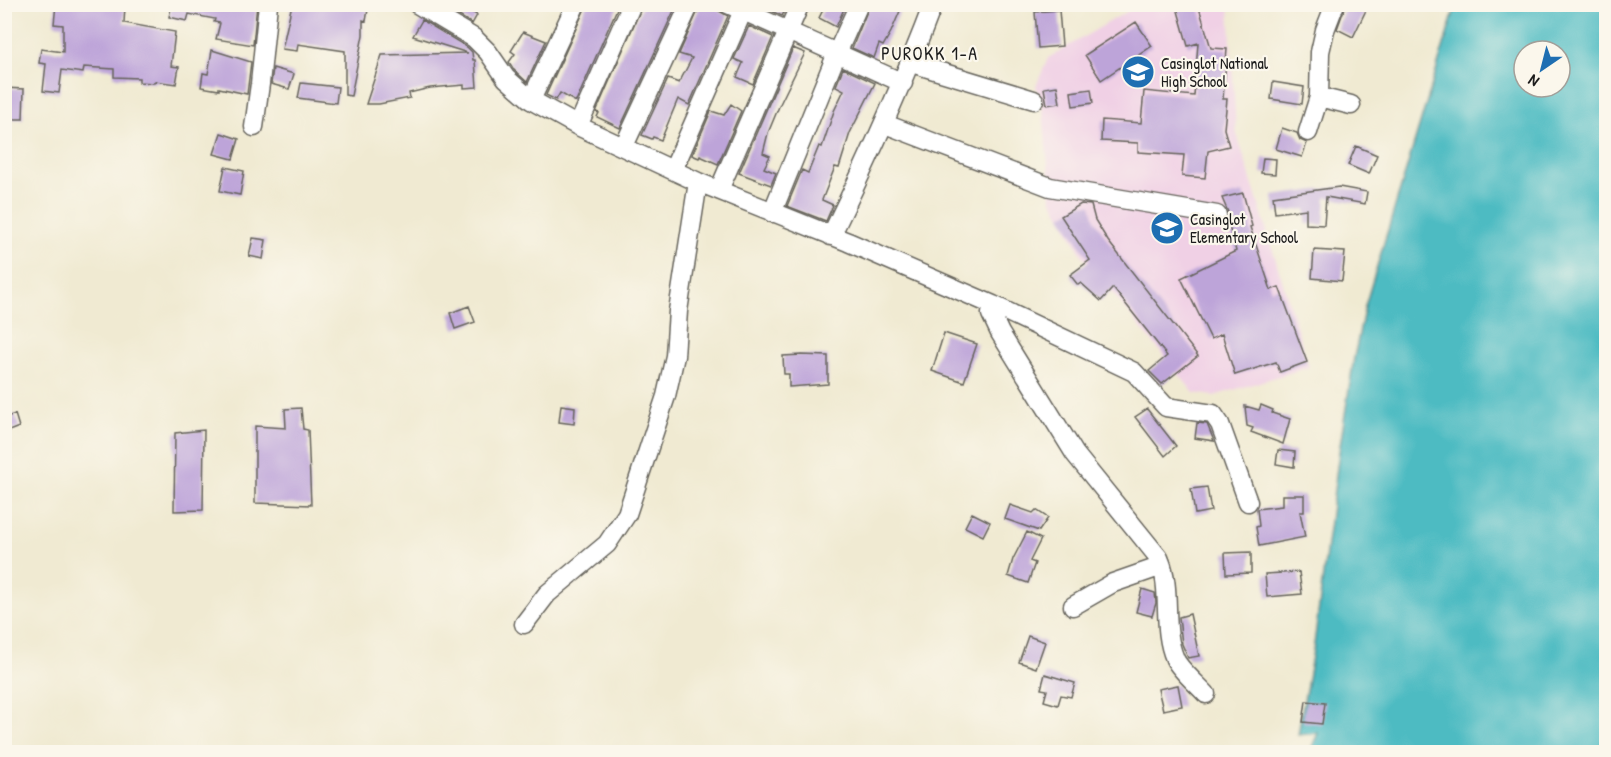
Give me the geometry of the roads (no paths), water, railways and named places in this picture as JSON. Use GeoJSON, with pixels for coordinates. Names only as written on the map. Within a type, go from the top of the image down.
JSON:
{"type":"FeatureCollection","features":[{"type":"Feature","properties":{"kind":"street"},"geometry":{"type":"LineString","coordinates":[[254,127],[268,4]]}},
{"type":"Feature","properties":{"kind":"street"},"geometry":{"type":"LineString","coordinates":[[417,4],[474,38],[488,52],[506,78],[531,100],[578,126],[698,182],[993,305],[1134,372],[1166,407],[1213,414],[1220,424],[1248,502]]}},
{"type":"Feature","properties":{"kind":"street"},"geometry":{"type":"LineString","coordinates":[[531,100],[576,4]]}},
{"type":"Feature","properties":{"kind":"street"},"geometry":{"type":"LineString","coordinates":[[578,126],[632,4]]}},
{"type":"Feature","properties":{"kind":"street"},"geometry":{"type":"LineString","coordinates":[[624,146],[690,4]]}},
{"type":"Feature","properties":{"kind":"street"},"geometry":{"type":"LineString","coordinates":[[719,190],[800,4]]}},
{"type":"Feature","properties":{"kind":"street"},"geometry":{"type":"LineString","coordinates":[[772,213],[859,4]]}},
{"type":"Feature","properties":{"kind":"street"},"geometry":{"type":"LineString","coordinates":[[831,236],[885,124],[933,4]]}},
{"type":"Feature","properties":{"kind":"street"},"geometry":{"type":"LineString","coordinates":[[1308,132],[1319,97],[1320,52],[1335,4]]}},
{"type":"Feature","properties":{"kind":"street"},"geometry":{"type":"LineString","coordinates":[[673,170],[739,7],[788,33],[903,83]]}},
{"type":"Feature","properties":{"kind":"street"},"geometry":{"type":"LineString","coordinates":[[911,63],[1034,100]]}},
{"type":"Feature","properties":{"kind":"street"},"geometry":{"type":"LineString","coordinates":[[1319,97],[1351,105]]}},
{"type":"Feature","properties":{"kind":"street"},"geometry":{"type":"LineString","coordinates":[[885,124],[1050,187],[1217,215]]}},
{"type":"Feature","properties":{"kind":"street"},"geometry":{"type":"LineString","coordinates":[[524,624],[547,594],[607,544],[620,527],[631,506],[666,396],[675,356],[678,311],[698,182]]}},
{"type":"Feature","properties":{"kind":"street"},"geometry":{"type":"LineString","coordinates":[[993,305],[990,314],[1000,333],[1075,454],[1159,558],[1166,579],[1166,617],[1175,660],[1206,694]]}},
{"type":"Feature","properties":{"kind":"street"},"geometry":{"type":"LineString","coordinates":[[1073,606],[1113,583],[1162,566]]}},
{"type":"Feature","properties":{"kind":"water"},"geometry":{"type":"Polygon","coordinates":[[[1456,5],[1606,5],[1606,752],[1310,752],[1318,733],[1298,735],[1314,645],[1339,452],[1365,306],[1456,5]]]}},
{"type":"Feature","properties":{"kind":"place","name":"Casinglot National High School"},"geometry":{"type":"Point","coordinates":[1138,72]}},
{"type":"Feature","properties":{"kind":"place","name":"Casinglot Elementary School"},"geometry":{"type":"Point","coordinates":[1167,228]}},
{"type":"Feature","properties":{"kind":"district","name":"PUROKK 1-A"},"geometry":{"type":"Point","coordinates":[930,54]}}]}
